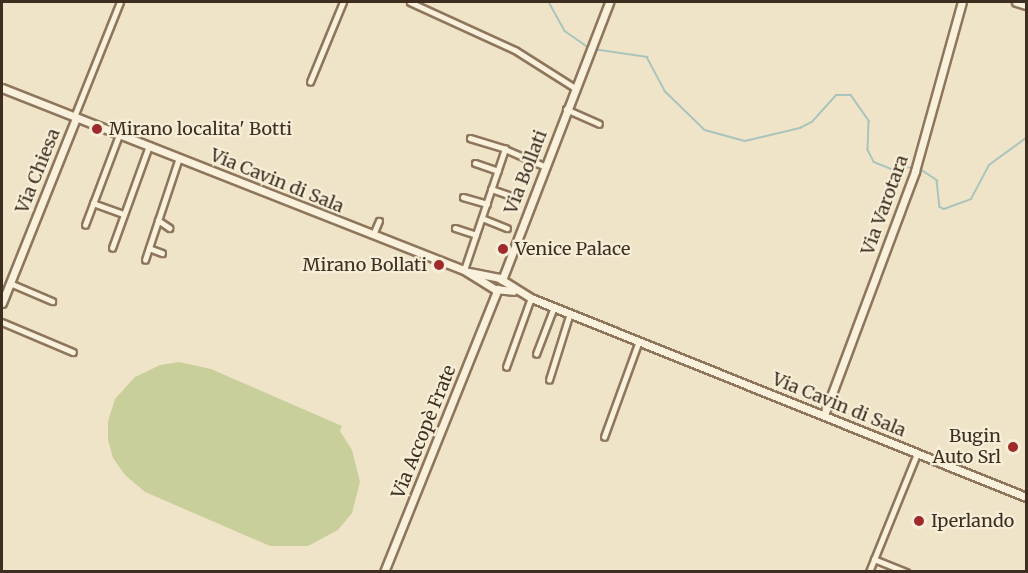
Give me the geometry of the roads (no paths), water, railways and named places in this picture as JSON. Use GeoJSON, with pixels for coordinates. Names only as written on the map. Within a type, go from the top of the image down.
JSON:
{"type":"FeatureCollection","features":[{"type":"Feature","properties":{"kind":"main road","name":"Via Bollati"},"geometry":{"type":"LineString","coordinates":[[497,283],[609,2]]}},
{"type":"Feature","properties":{"kind":"main road","name":"Via Varotara"},"geometry":{"type":"LineString","coordinates":[[824,415],[916,168],[962,2]]}},
{"type":"Feature","properties":{"kind":"main road","name":"Via Cavin di Sala"},"geometry":{"type":"LineString","coordinates":[[2,88],[467,271],[1026,497]]}},
{"type":"Feature","properties":{"kind":"main road","name":"Via Chiesa"},"geometry":{"type":"LineString","coordinates":[[2,303],[75,117]]}},
{"type":"Feature","properties":{"kind":"main road","name":"Via Accopè Frate"},"geometry":{"type":"LineString","coordinates":[[384,572],[497,283]]}},
{"type":"Feature","properties":{"kind":"street"},"geometry":{"type":"LineString","coordinates":[[75,117],[120,2]]}},
{"type":"Feature","properties":{"kind":"street"},"geometry":{"type":"LineString","coordinates":[[310,82],[343,2]]}},
{"type":"Feature","properties":{"kind":"street"},"geometry":{"type":"LineString","coordinates":[[410,2],[515,50],[575,88]]}},
{"type":"Feature","properties":{"kind":"street"},"geometry":{"type":"LineString","coordinates":[[566,109],[599,124]]}},
{"type":"Feature","properties":{"kind":"street"},"geometry":{"type":"LineString","coordinates":[[85,225],[119,135]]}},
{"type":"Feature","properties":{"kind":"street"},"geometry":{"type":"LineString","coordinates":[[470,138],[505,149],[544,166]]}},
{"type":"Feature","properties":{"kind":"street"},"geometry":{"type":"LineString","coordinates":[[112,248],[149,146]]}},
{"type":"Feature","properties":{"kind":"street"},"geometry":{"type":"LineString","coordinates":[[467,271],[476,235],[505,149]]}},
{"type":"Feature","properties":{"kind":"street"},"geometry":{"type":"LineString","coordinates":[[145,260],[179,158]]}},
{"type":"Feature","properties":{"kind":"street"},"geometry":{"type":"LineString","coordinates":[[476,164],[498,171]]}},
{"type":"Feature","properties":{"kind":"street"},"geometry":{"type":"LineString","coordinates":[[491,189],[514,197]]}},
{"type":"Feature","properties":{"kind":"street"},"geometry":{"type":"LineString","coordinates":[[463,197],[486,204]]}},
{"type":"Feature","properties":{"kind":"street"},"geometry":{"type":"LineString","coordinates":[[93,203],[124,214]]}},
{"type":"Feature","properties":{"kind":"street"},"geometry":{"type":"LineString","coordinates":[[482,218],[507,228]]}},
{"type":"Feature","properties":{"kind":"street"},"geometry":{"type":"LineString","coordinates":[[158,220],[170,228]]}},
{"type":"Feature","properties":{"kind":"street"},"geometry":{"type":"LineString","coordinates":[[374,235],[379,221]]}},
{"type":"Feature","properties":{"kind":"street"},"geometry":{"type":"LineString","coordinates":[[455,228],[476,235]]}},
{"type":"Feature","properties":{"kind":"street"},"geometry":{"type":"LineString","coordinates":[[149,248],[162,253]]}},
{"type":"Feature","properties":{"kind":"street"},"geometry":{"type":"LineString","coordinates":[[10,283],[52,301]]}},
{"type":"Feature","properties":{"kind":"street"},"geometry":{"type":"LineString","coordinates":[[506,367],[531,298]]}},
{"type":"Feature","properties":{"kind":"street"},"geometry":{"type":"LineString","coordinates":[[537,354],[554,307]]}},
{"type":"Feature","properties":{"kind":"street"},"geometry":{"type":"LineString","coordinates":[[549,380],[570,313]]}},
{"type":"Feature","properties":{"kind":"street"},"geometry":{"type":"LineString","coordinates":[[2,322],[73,352]]}},
{"type":"Feature","properties":{"kind":"street"},"geometry":{"type":"LineString","coordinates":[[604,437],[639,341]]}},
{"type":"Feature","properties":{"kind":"street"},"geometry":{"type":"LineString","coordinates":[[869,572],[916,456]]}},
{"type":"Feature","properties":{"kind":"street"},"geometry":{"type":"LineString","coordinates":[[874,559],[906,572]]}},
{"type":"Feature","properties":{"kind":"waterway"},"geometry":{"type":"LineString","coordinates":[[549,2],[565,31],[588,47]]}},
{"type":"Feature","properties":{"kind":"waterway"},"geometry":{"type":"LineString","coordinates":[[593,49],[647,57],[666,92],[705,130],[745,141],[800,128],[812,122],[836,95],[851,95],[869,121],[868,150],[874,162],[891,169],[912,167]]}},
{"type":"Feature","properties":{"kind":"waterway"},"geometry":{"type":"LineString","coordinates":[[919,168],[937,180],[940,207],[944,209],[971,199],[989,165],[1026,138]]}},
{"type":"Feature","properties":{"kind":"place","name":"Mirano localita' Botti"},"geometry":{"type":"Point","coordinates":[97,129]}},
{"type":"Feature","properties":{"kind":"place","name":"Venice Palace"},"geometry":{"type":"Point","coordinates":[503,249]}},
{"type":"Feature","properties":{"kind":"place","name":"Mirano Bollati"},"geometry":{"type":"Point","coordinates":[439,265]}},
{"type":"Feature","properties":{"kind":"place","name":"Bugin Auto Srl"},"geometry":{"type":"Point","coordinates":[1013,447]}},
{"type":"Feature","properties":{"kind":"place","name":"Iperlando"},"geometry":{"type":"Point","coordinates":[919,521]}}]}
